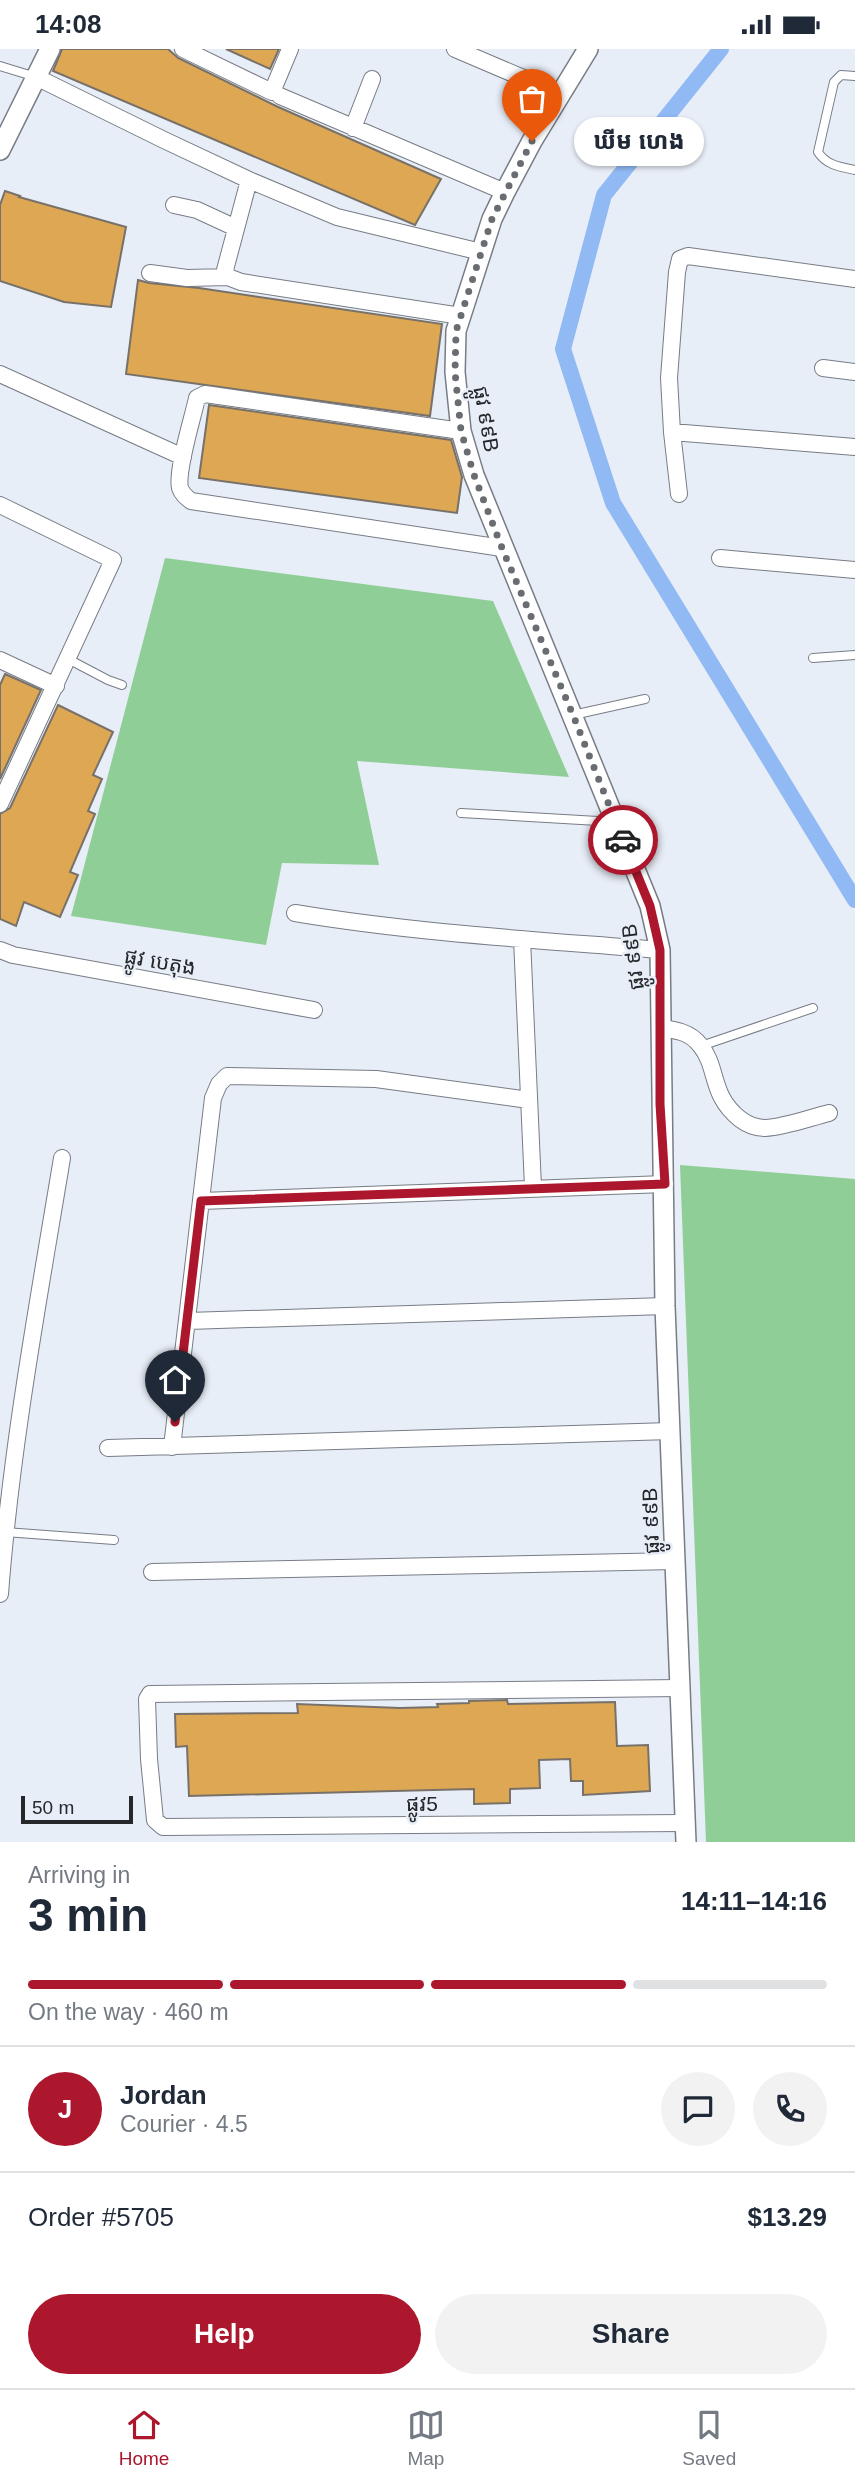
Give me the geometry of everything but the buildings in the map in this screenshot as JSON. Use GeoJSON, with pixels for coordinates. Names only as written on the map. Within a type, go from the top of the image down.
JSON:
{"type":"FeatureCollection","features":[{"type":"Feature","properties":{"kind":"street"},"geometry":{"type":"LineString","coordinates":[[0,150],[5,129],[50,49]]}},
{"type":"Feature","properties":{"kind":"street"},"geometry":{"type":"LineString","coordinates":[[183,49],[272,92],[290,49]]}},
{"type":"Feature","properties":{"kind":"street"},"geometry":{"type":"LineString","coordinates":[[455,49],[561,94]]}},
{"type":"Feature","properties":{"kind":"street","name":"ផ្លូវ ៩៩B"},"geometry":{"type":"LineString","coordinates":[[588,49],[492,219],[456,331],[455,372],[461,431],[474,475],[650,906],[660,950],[660,1104],[665,1184],[665,1306],[686,1833]]}},
{"type":"Feature","properties":{"kind":"street"},"geometry":{"type":"LineString","coordinates":[[36,76],[249,180],[337,216],[481,252]]}},
{"type":"Feature","properties":{"kind":"street"},"geometry":{"type":"LineString","coordinates":[[353,128],[372,79]]}},
{"type":"Feature","properties":{"kind":"street"},"geometry":{"type":"LineString","coordinates":[[280,96],[505,192]]}},
{"type":"Feature","properties":{"kind":"street"},"geometry":{"type":"LineString","coordinates":[[228,277],[225,269],[249,180]]}},
{"type":"Feature","properties":{"kind":"street"},"geometry":{"type":"LineString","coordinates":[[174,205],[197,210],[236,228]]}},
{"type":"Feature","properties":{"kind":"street"},"geometry":{"type":"LineString","coordinates":[[679,493],[671,432],[669,378],[680,259],[688,256],[855,279]]}},
{"type":"Feature","properties":{"kind":"street"},"geometry":{"type":"LineString","coordinates":[[150,273],[187,278],[228,277],[241,282],[461,316]]}},
{"type":"Feature","properties":{"kind":"street"},"geometry":{"type":"LineString","coordinates":[[823,368],[855,372]]}},
{"type":"Feature","properties":{"kind":"street"},"geometry":{"type":"LineString","coordinates":[[0,374],[183,457]]}},
{"type":"Feature","properties":{"kind":"street"},"geometry":{"type":"LineString","coordinates":[[461,431],[205,394],[197,398],[179,485],[191,501],[502,548]]}},
{"type":"Feature","properties":{"kind":"street"},"geometry":{"type":"LineString","coordinates":[[671,432],[855,447]]}},
{"type":"Feature","properties":{"kind":"street"},"geometry":{"type":"LineString","coordinates":[[0,505],[113,560],[0,804]]}},
{"type":"Feature","properties":{"kind":"street"},"geometry":{"type":"LineString","coordinates":[[720,558],[855,571]]}},
{"type":"Feature","properties":{"kind":"street"},"geometry":{"type":"LineString","coordinates":[[0,660],[56,687]]}},
{"type":"Feature","properties":{"kind":"street"},"geometry":{"type":"LineString","coordinates":[[295,913],[341,921],[660,950]]}},
{"type":"Feature","properties":{"kind":"street"},"geometry":{"type":"LineString","coordinates":[[522,939],[533,1188]]}},
{"type":"Feature","properties":{"kind":"street","name":"ផ្លូវ បេតុង"},"geometry":{"type":"LineString","coordinates":[[0,950],[12,955],[91,971],[314,1010]]}},
{"type":"Feature","properties":{"kind":"street"},"geometry":{"type":"LineString","coordinates":[[661,1028],[689,1035],[701,1046],[721,1098],[731,1111],[752,1126],[766,1128],[829,1113]]}},
{"type":"Feature","properties":{"kind":"street"},"geometry":{"type":"LineString","coordinates":[[172,1447],[214,1098],[219,1084],[227,1076],[376,1079],[529,1100]]}},
{"type":"Feature","properties":{"kind":"street"},"geometry":{"type":"LineString","coordinates":[[0,1594],[4,1521],[62,1158]]}},
{"type":"Feature","properties":{"kind":"street"},"geometry":{"type":"LineString","coordinates":[[201,1201],[665,1184]]}},
{"type":"Feature","properties":{"kind":"street"},"geometry":{"type":"LineString","coordinates":[[188,1321],[665,1306]]}},
{"type":"Feature","properties":{"kind":"street"},"geometry":{"type":"LineString","coordinates":[[108,1448],[670,1430]]}},
{"type":"Feature","properties":{"kind":"street"},"geometry":{"type":"LineString","coordinates":[[152,1572],[675,1561]]}},
{"type":"Feature","properties":{"kind":"street","name":"ផ្លូវ5"},"geometry":{"type":"LineString","coordinates":[[680,1688],[150,1694],[147,1699],[149,1759],[155,1820],[159,1824],[686,1833]]}},
{"type":"Feature","properties":{"kind":"lane"},"geometry":{"type":"LineString","coordinates":[[0,66],[36,76]]}},
{"type":"Feature","properties":{"kind":"lane"},"geometry":{"type":"LineString","coordinates":[[855,76],[841,75],[834,82],[818,152],[823,160],[855,170]]}},
{"type":"Feature","properties":{"kind":"lane"},"geometry":{"type":"LineString","coordinates":[[813,658],[855,655]]}},
{"type":"Feature","properties":{"kind":"lane"},"geometry":{"type":"LineString","coordinates":[[68,659],[108,680],[122,684]]}},
{"type":"Feature","properties":{"kind":"lane"},"geometry":{"type":"LineString","coordinates":[[573,715],[645,699]]}},
{"type":"Feature","properties":{"kind":"lane"},"geometry":{"type":"LineString","coordinates":[[461,813],[616,822]]}},
{"type":"Feature","properties":{"kind":"lane"},"geometry":{"type":"LineString","coordinates":[[701,1046],[813,1008]]}},
{"type":"Feature","properties":{"kind":"lane"},"geometry":{"type":"LineString","coordinates":[[4,1521],[114,1540]]}},
{"type":"Feature","properties":{"kind":"green space"},"geometry":{"type":"Polygon","coordinates":[[[165,558],[493,601],[569,777],[357,761],[379,865],[282,863],[266,945],[71,916],[165,558]]]}},
{"type":"Feature","properties":{"kind":"green space"},"geometry":{"type":"Polygon","coordinates":[[[680,1165],[855,1179],[855,1842],[706,1842],[680,1165]]]}},
{"type":"Feature","properties":{"kind":"waterway"},"geometry":{"type":"LineString","coordinates":[[721,49],[604,195],[563,349],[613,503],[855,900]]}},
{"type":"Feature","properties":{"kind":"way so far"},"geometry":{"type":"LineString","coordinates":[[532,141],[492,219],[456,331],[455,372],[461,431],[474,475],[502,548],[623,840]]}},
{"type":"Feature","properties":{"kind":"place","name":"ឃីម ហេង"},"geometry":{"type":"Point","coordinates":[532,141]}},
{"type":"Feature","properties":{"kind":"route"},"geometry":{"type":"LineString","coordinates":[[175,1422],[201,1201],[665,1184],[660,1104],[660,950],[650,906],[623,840]]}}]}
